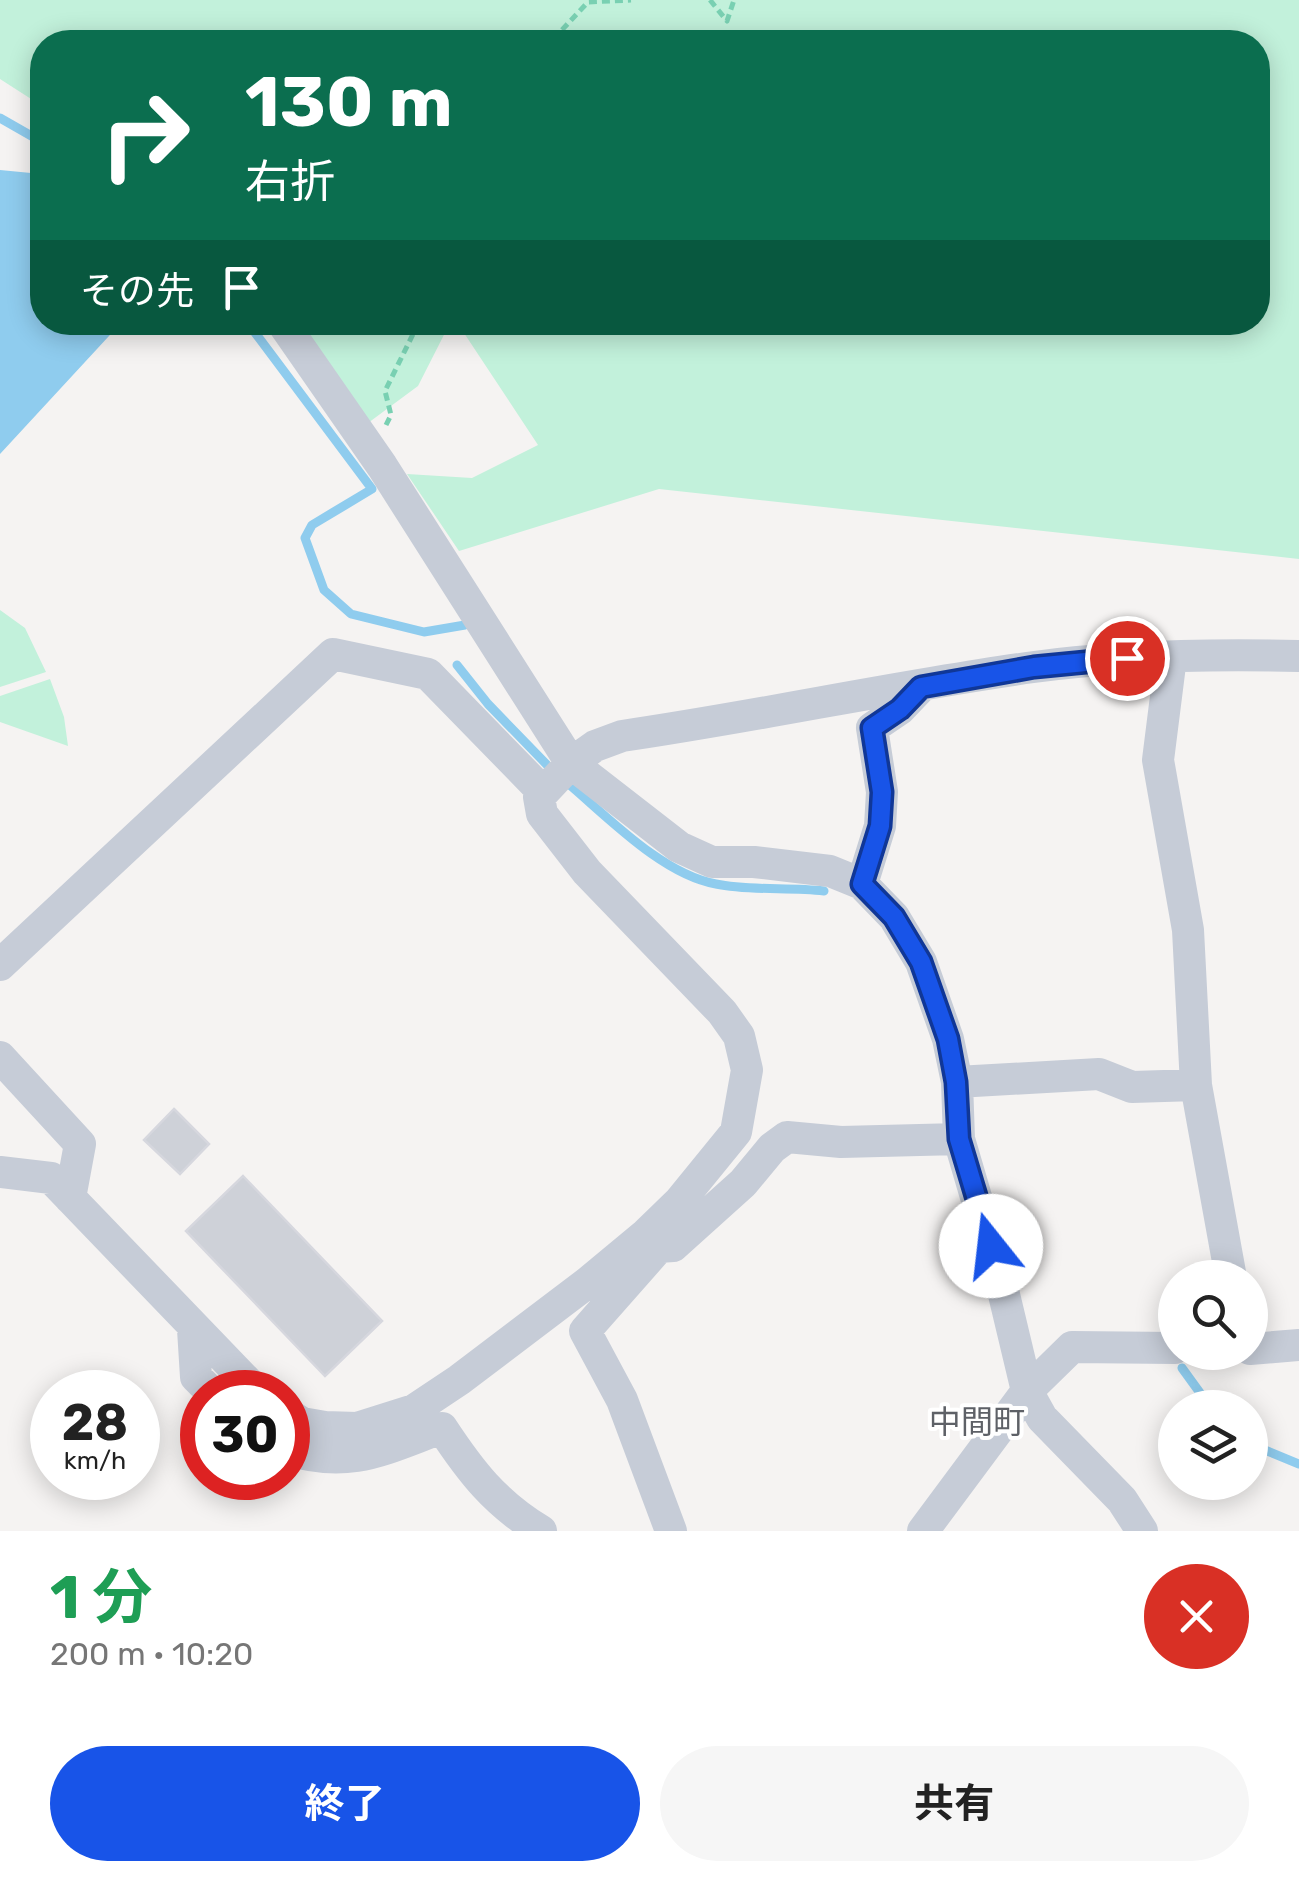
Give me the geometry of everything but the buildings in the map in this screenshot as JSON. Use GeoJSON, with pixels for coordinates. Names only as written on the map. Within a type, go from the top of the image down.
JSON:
{"type":"FeatureCollection","features":[{"type":"Feature","properties":{"kind":"street"},"geometry":{"type":"LineString","coordinates":[[291,335],[382,466],[557,777]]}},
{"type":"Feature","properties":{"kind":"street"},"geometry":{"type":"LineString","coordinates":[[0,965],[333,654],[428,674],[557,777],[712,862],[830,870],[862,884],[894,917],[921,962],[948,1039],[956,1082],[959,1139],[1001,1282],[1027,1391],[1042,1418],[1122,1500],[1142,1531]]}},
{"type":"Feature","properties":{"kind":"street"},"geometry":{"type":"LineString","coordinates":[[1171,656],[1158,760],[1188,930],[1196,1085],[1228,1260]]}},
{"type":"Feature","properties":{"kind":"street"},"geometry":{"type":"LineString","coordinates":[[671,1531],[622,1400],[585,1331],[679,1202],[736,1132],[747,1070],[739,1036],[722,1012],[587,872],[542,814],[538,806],[557,777],[595,746],[622,736],[1034,667],[1171,656],[1299,656]]}},
{"type":"Feature","properties":{"kind":"street"},"geometry":{"type":"LineString","coordinates":[[862,884],[880,826],[882,792],[872,728],[900,709],[921,687]]}},
{"type":"Feature","properties":{"kind":"street"},"geometry":{"type":"LineString","coordinates":[[0,1058],[80,1144],[60,1188]]}},
{"type":"Feature","properties":{"kind":"street"},"geometry":{"type":"LineString","coordinates":[[956,1082],[1099,1074],[1132,1087],[1196,1085]]}},
{"type":"Feature","properties":{"kind":"street"},"geometry":{"type":"LineString","coordinates":[[652,1240],[674,1246],[743,1183],[772,1148],[787,1138],[841,1142],[959,1139]]}},
{"type":"Feature","properties":{"kind":"street"},"geometry":{"type":"LineString","coordinates":[[0,1172],[60,1188],[235,1370]]}},
{"type":"Feature","properties":{"kind":"street"},"geometry":{"type":"LineString","coordinates":[[310,1424],[357,1428],[414,1410],[652,1240]]}},
{"type":"Feature","properties":{"kind":"street"},"geometry":{"type":"LineString","coordinates":[[193,1329],[196,1370]]}},
{"type":"Feature","properties":{"kind":"street"},"geometry":{"type":"LineString","coordinates":[[1268,1347],[1299,1345]]}},
{"type":"Feature","properties":{"kind":"street"},"geometry":{"type":"LineString","coordinates":[[923,1531],[1027,1391],[1072,1346],[1158,1348]]}},
{"type":"Feature","properties":{"kind":"street"},"geometry":{"type":"LineString","coordinates":[[310,1457],[356,1459],[442,1428],[474,1478],[515,1515],[542,1531]]}},
{"type":"Feature","properties":{"kind":"path"},"geometry":{"type":"LineString","coordinates":[[562,30],[588,2],[630,0]]}},
{"type":"Feature","properties":{"kind":"path"},"geometry":{"type":"LineString","coordinates":[[710,0],[726,21],[734,0]]}},
{"type":"Feature","properties":{"kind":"path"},"geometry":{"type":"LineString","coordinates":[[385,428],[391,415],[385,391],[413,335]]}},
{"type":"Feature","properties":{"kind":"green space"},"geometry":{"type":"Polygon","coordinates":[[[0,0],[1299,0],[1299,559],[659,489],[459,551],[407,474],[472,478],[538,445],[465,335],[1270,335],[1270,30],[30,30],[30,98],[0,79],[0,0]]]}},
{"type":"Feature","properties":{"kind":"green space"},"geometry":{"type":"Polygon","coordinates":[[[299,335],[444,335],[418,386],[368,423],[299,335]]]}},
{"type":"Feature","properties":{"kind":"green space"},"geometry":{"type":"Polygon","coordinates":[[[0,610],[25,628],[46,672],[0,687],[0,610]]]}},
{"type":"Feature","properties":{"kind":"green space"},"geometry":{"type":"Polygon","coordinates":[[[50,679],[64,717],[68,746],[0,722],[0,696],[50,679]]]}},
{"type":"Feature","properties":{"kind":"water"},"geometry":{"type":"Polygon","coordinates":[[[0,170],[30,173],[30,335],[110,335],[0,454],[0,170]]]}},
{"type":"Feature","properties":{"kind":"waterway"},"geometry":{"type":"LineString","coordinates":[[0,118],[30,135]]}},
{"type":"Feature","properties":{"kind":"waterway"},"geometry":{"type":"LineString","coordinates":[[257,335],[372,489],[312,525],[305,538],[324,590],[351,614],[424,632],[465,625]]}},
{"type":"Feature","properties":{"kind":"waterway"},"geometry":{"type":"LineString","coordinates":[[457,665],[488,704],[552,770]]}},
{"type":"Feature","properties":{"kind":"waterway"},"geometry":{"type":"LineString","coordinates":[[564,780],[655,856],[695,878],[742,887],[824,891]]}},
{"type":"Feature","properties":{"kind":"waterway"},"geometry":{"type":"LineString","coordinates":[[1183,1370],[1198,1390]]}},
{"type":"Feature","properties":{"kind":"waterway"},"geometry":{"type":"LineString","coordinates":[[1268,1451],[1299,1464]]}},
{"type":"Feature","properties":{"kind":"district","name":"中間町"},"geometry":{"type":"Point","coordinates":[977,1422]}},
{"type":"Feature","properties":{"kind":"route"},"geometry":{"type":"LineString","coordinates":[[991,1246],[959,1139],[956,1082],[948,1039],[921,962],[894,917],[862,884],[880,826],[882,792],[872,728],[900,709],[921,687],[1034,667],[1127,658]]}}]}
